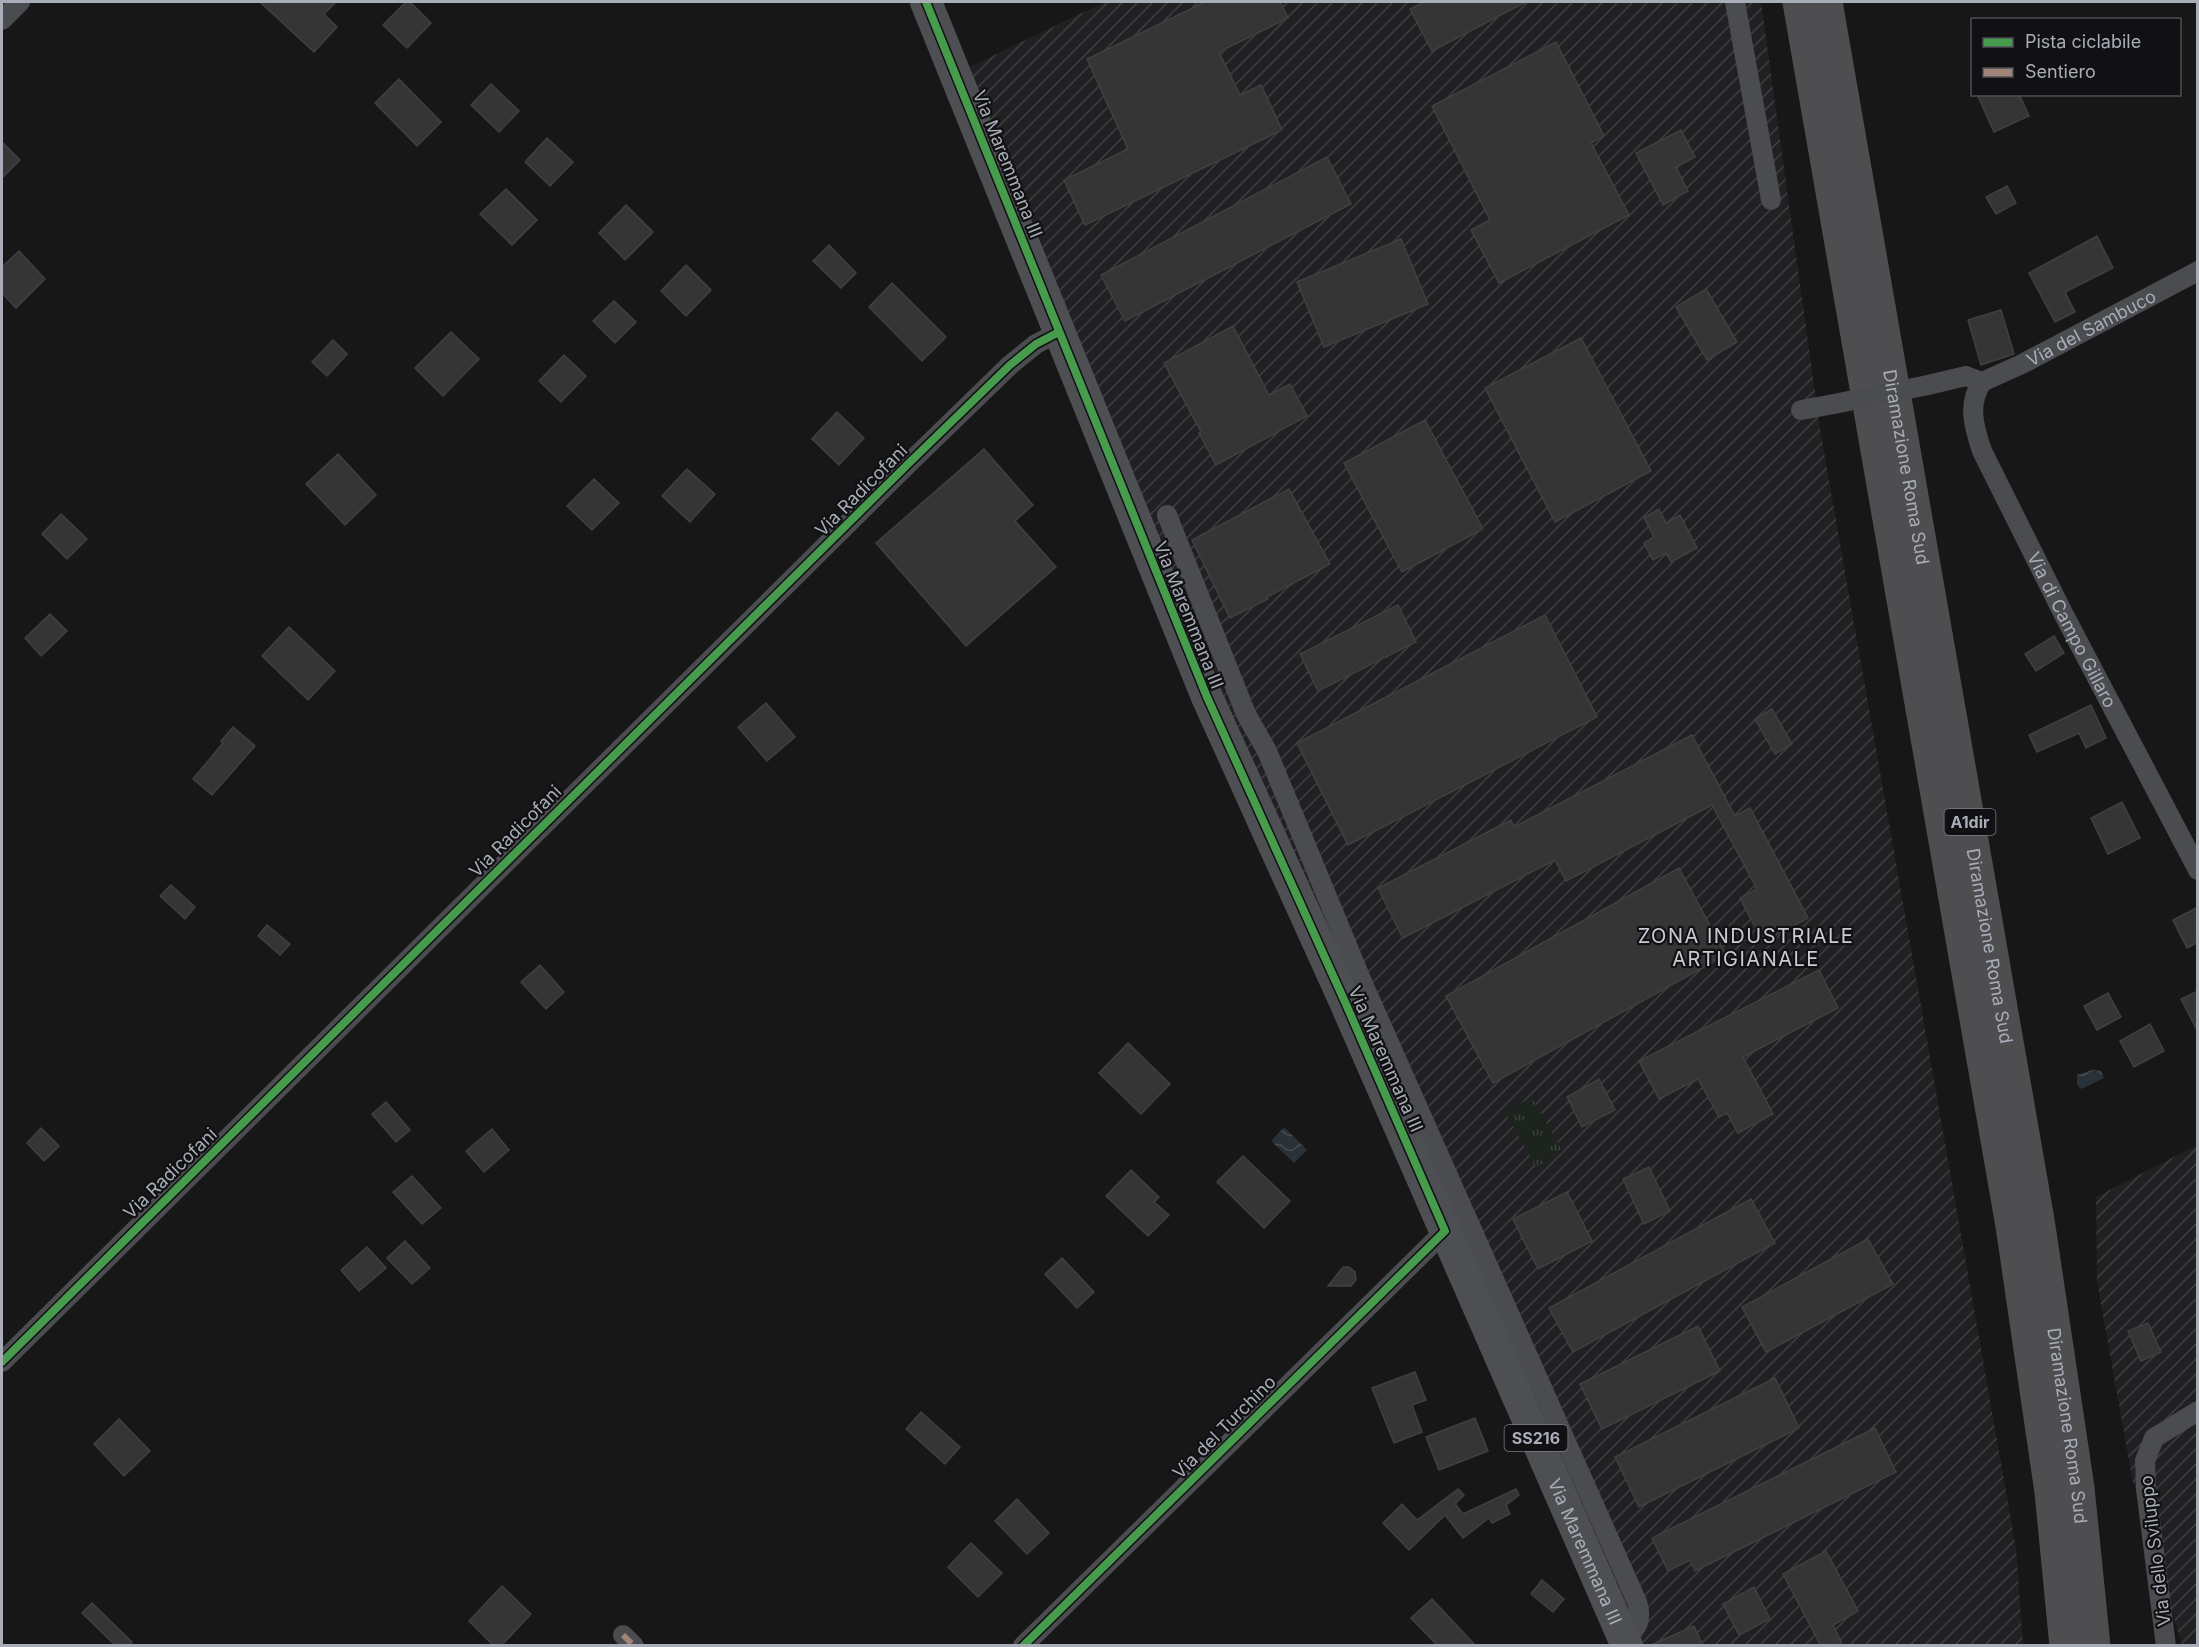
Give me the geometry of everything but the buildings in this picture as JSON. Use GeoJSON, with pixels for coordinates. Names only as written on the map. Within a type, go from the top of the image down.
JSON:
{"type":"FeatureCollection","features":[{"type":"Feature","properties":{"kind":"highway","name":"Diramazione Roma Sud"},"geometry":{"type":"LineString","coordinates":[[1799,2],[2012,1226],[2051,1492],[2066,1646]]}},
{"type":"Feature","properties":{"kind":"highway","name":"Diramazione Roma Sud"},"geometry":{"type":"LineString","coordinates":[[1826,2],[2038,1220],[2078,1488],[2094,1646]]}},
{"type":"Feature","properties":{"kind":"main road","name":"Via Maremmana III"},"geometry":{"type":"LineString","coordinates":[[926,2],[1207,697],[1345,1002],[1626,1643]]}},
{"type":"Feature","properties":{"kind":"street"},"geometry":{"type":"LineString","coordinates":[[2,20],[20,2]]}},
{"type":"Feature","properties":{"kind":"street"},"geometry":{"type":"LineString","coordinates":[[1735,2],[1771,200]]}},
{"type":"Feature","properties":{"kind":"street","name":"Via del Sambuco"},"geometry":{"type":"LineString","coordinates":[[1982,382],[2022,364],[2198,271]]}},
{"type":"Feature","properties":{"kind":"street","name":"Via Radicofani"},"geometry":{"type":"LineString","coordinates":[[2,1362],[507,859],[1010,365],[1036,344],[1059,332]]}},
{"type":"Feature","properties":{"kind":"street"},"geometry":{"type":"LineString","coordinates":[[1801,410],[1966,376],[1982,382]]}},
{"type":"Feature","properties":{"kind":"street","name":"Via di Campo Gillaro"},"geometry":{"type":"LineString","coordinates":[[1982,382],[1976,391],[1972,408],[1975,429],[1982,451],[2063,613],[2198,870]]}},
{"type":"Feature","properties":{"kind":"street"},"geometry":{"type":"LineString","coordinates":[[1167,515],[1246,714],[1267,751],[1363,984],[1637,1602],[1640,1612],[1639,1622],[1626,1643]]}},
{"type":"Feature","properties":{"kind":"street","name":"Via del Turchino"},"geometry":{"type":"LineString","coordinates":[[1023,1646],[1445,1231]]}},
{"type":"Feature","properties":{"kind":"street","name":"Via dello Sviluppo"},"geometry":{"type":"LineString","coordinates":[[2166,1646],[2146,1489],[2145,1461],[2154,1438],[2198,1411]]}},
{"type":"Feature","properties":{"kind":"shaded area"},"geometry":{"type":"Polygon","coordinates":[[[1105,2],[1761,2],[1820,429],[2016,1549],[2023,1645],[1640,1645],[1243,742],[963,70],[1105,2]]]}},
{"type":"Feature","properties":{"kind":"shaded area"},"geometry":{"type":"Polygon","coordinates":[[[2197,1145],[2197,1645],[2182,1645],[2132,1478],[2097,1281],[2096,1197],[2197,1145]]]}},
{"type":"Feature","properties":{"kind":"green space"},"geometry":{"type":"Polygon","coordinates":[[[1532,1097],[1563,1152],[1536,1167],[1505,1112],[1532,1097]]]}},
{"type":"Feature","properties":{"kind":"water"},"geometry":{"type":"Polygon","coordinates":[[[2092,1070],[2101,1071],[2104,1078],[2081,1089],[2077,1085],[2077,1075],[2092,1070]]]}},
{"type":"Feature","properties":{"kind":"water"},"geometry":{"type":"Polygon","coordinates":[[[1284,1127],[1307,1150],[1294,1163],[1271,1141],[1284,1127]]]}},
{"type":"Feature","properties":{"kind":"marked path"},"geometry":{"type":"LineString","coordinates":[[623,1635],[634,1646]]}},
{"type":"Feature","properties":{"kind":"cycle path"},"geometry":{"type":"LineString","coordinates":[[926,2],[1207,697],[1345,1002],[1445,1231],[1023,1646]]}},
{"type":"Feature","properties":{"kind":"cycle path"},"geometry":{"type":"LineString","coordinates":[[2,1362],[908,464],[1010,365],[1036,344],[1059,332]]}},
{"type":"Feature","properties":{"kind":"district","name":"ZONA INDUSTRIALE ARTIGIANALE"},"geometry":{"type":"Point","coordinates":[1746,948]}}]}
